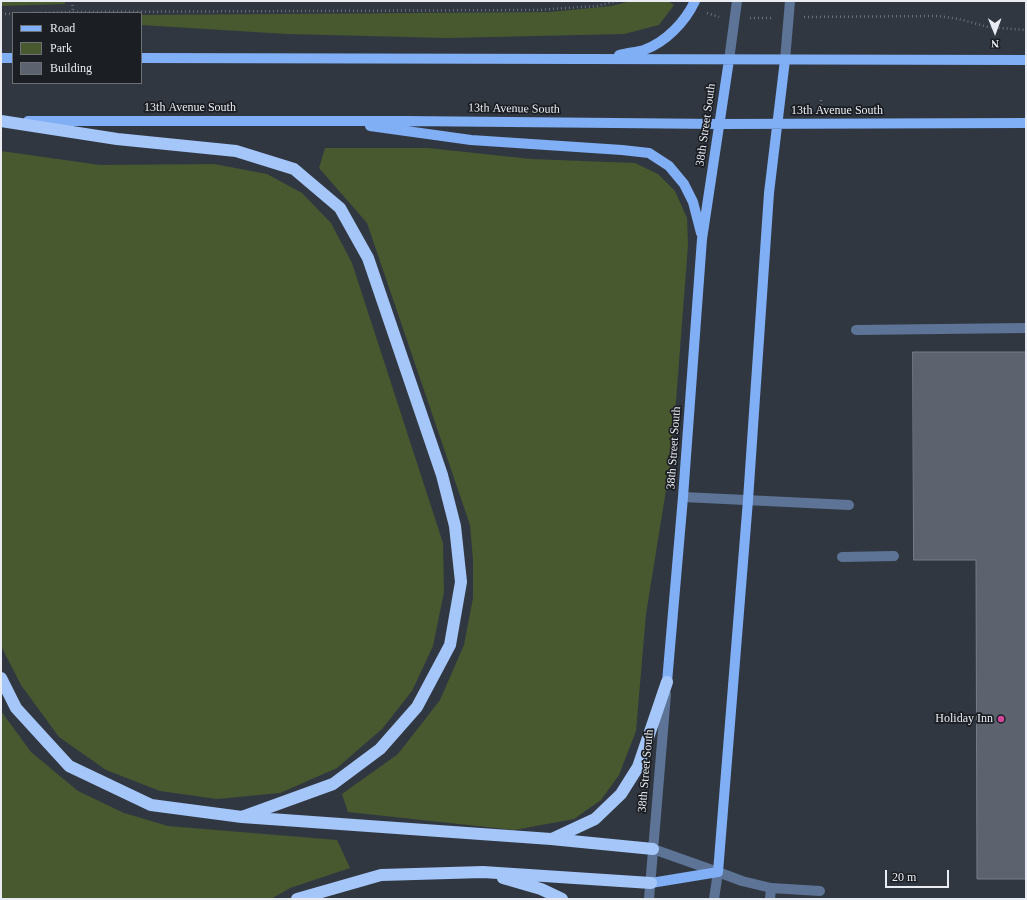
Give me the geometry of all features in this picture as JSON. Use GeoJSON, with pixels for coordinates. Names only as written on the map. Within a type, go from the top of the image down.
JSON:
{"type":"FeatureCollection","features":[{"type":"Feature","properties":{"kind":"highway"},"geometry":{"type":"LineString","coordinates":[[1,121],[117,139],[236,151],[294,168],[340,208],[368,258],[442,475],[455,526],[461,582],[450,644],[418,707],[380,749],[333,784],[242,816]]}},
{"type":"Feature","properties":{"kind":"highway"},"geometry":{"type":"LineString","coordinates":[[1,678],[16,708],[69,766],[151,805],[242,816],[551,839],[653,849]]}},
{"type":"Feature","properties":{"kind":"highway"},"geometry":{"type":"LineString","coordinates":[[551,839],[595,819],[621,794],[638,767],[667,682]]}},
{"type":"Feature","properties":{"kind":"highway"},"geometry":{"type":"LineString","coordinates":[[483,872],[541,889],[562,899]]}},
{"type":"Feature","properties":{"kind":"highway"},"geometry":{"type":"LineString","coordinates":[[297,899],[381,875],[483,872],[650,883]]}},
{"type":"Feature","properties":{"kind":"main road"},"geometry":{"type":"LineString","coordinates":[[599,59],[644,50],[664,40],[681,24],[695,1]]}},
{"type":"Feature","properties":{"kind":"main road"},"geometry":{"type":"LineString","coordinates":[[1,58],[12,58]]}},
{"type":"Feature","properties":{"kind":"main road"},"geometry":{"type":"LineString","coordinates":[[142,58],[1026,60]]}},
{"type":"Feature","properties":{"kind":"main road","name":"38th Street South"},"geometry":{"type":"LineString","coordinates":[[667,682],[683,497],[702,239],[729,60]]}},
{"type":"Feature","properties":{"kind":"main road"},"geometry":{"type":"LineString","coordinates":[[650,883],[718,872],[748,500],[769,193],[784,60]]}},
{"type":"Feature","properties":{"kind":"main road","name":"13th Avenue South"},"geometry":{"type":"LineString","coordinates":[[1,121],[335,121],[719,124],[1026,123]]}},
{"type":"Feature","properties":{"kind":"main road"},"geometry":{"type":"LineString","coordinates":[[335,121],[471,140],[649,153],[669,166],[684,184],[693,202],[702,239]]}},
{"type":"Feature","properties":{"kind":"street","name":"38th Street South"},"geometry":{"type":"LineString","coordinates":[[729,60],[736,18],[737,1]]}},
{"type":"Feature","properties":{"kind":"street"},"geometry":{"type":"LineString","coordinates":[[784,60],[790,1]]}},
{"type":"Feature","properties":{"kind":"street"},"geometry":{"type":"LineString","coordinates":[[856,330],[1026,328]]}},
{"type":"Feature","properties":{"kind":"street"},"geometry":{"type":"LineString","coordinates":[[683,497],[849,505]]}},
{"type":"Feature","properties":{"kind":"street"},"geometry":{"type":"LineString","coordinates":[[842,557],[894,556]]}},
{"type":"Feature","properties":{"kind":"street","name":"38th Street South"},"geometry":{"type":"LineString","coordinates":[[649,899],[667,682]]}},
{"type":"Feature","properties":{"kind":"street"},"geometry":{"type":"LineString","coordinates":[[653,849],[742,881],[771,888],[820,891]]}},
{"type":"Feature","properties":{"kind":"street"},"geometry":{"type":"LineString","coordinates":[[714,899],[718,872]]}},
{"type":"Feature","properties":{"kind":"street"},"geometry":{"type":"LineString","coordinates":[[770,899],[771,888]]}},
{"type":"Feature","properties":{"kind":"path"},"geometry":{"type":"LineString","coordinates":[[72,1],[73,12],[538,10],[598,6],[618,1]]}},
{"type":"Feature","properties":{"kind":"path"},"geometry":{"type":"LineString","coordinates":[[706,13],[719,17],[736,18],[938,16],[959,19],[988,27],[1026,30]]}},
{"type":"Feature","properties":{"kind":"path"},"geometry":{"type":"LineString","coordinates":[[1,14],[12,14]]}},
{"type":"Feature","properties":{"kind":"path"},"geometry":{"type":"LineString","coordinates":[[821,100],[821,110]]}},
{"type":"Feature","properties":{"kind":"green space"},"geometry":{"type":"Polygon","coordinates":[[[1,1],[65,1],[65,4],[1,6],[1,1]]]}},
{"type":"Feature","properties":{"kind":"green space"},"geometry":{"type":"Polygon","coordinates":[[[631,1],[668,1],[674,5],[659,25],[624,34],[447,38],[287,34],[142,25],[142,15],[550,12],[611,6],[631,1]]]}},
{"type":"Feature","properties":{"kind":"green space"},"geometry":{"type":"Polygon","coordinates":[[[325,148],[428,148],[531,159],[635,163],[658,174],[675,191],[687,218],[688,245],[672,453],[646,614],[636,731],[619,775],[601,800],[574,819],[514,830],[348,812],[342,794],[398,754],[440,700],[464,645],[473,598],[473,560],[470,525],[367,223],[319,168],[325,148]]]}},
{"type":"Feature","properties":{"kind":"green space"},"geometry":{"type":"Polygon","coordinates":[[[1,151],[100,165],[214,164],[267,174],[302,193],[331,223],[352,263],[443,543],[444,592],[433,646],[412,691],[382,729],[337,768],[280,793],[217,799],[160,791],[106,770],[59,737],[21,685],[1,646],[1,151]]]}},
{"type":"Feature","properties":{"kind":"green space"},"geometry":{"type":"Polygon","coordinates":[[[1,711],[31,752],[78,791],[124,813],[168,826],[337,840],[350,868],[290,888],[271,899],[1,899],[1,711]]]}},
{"type":"Feature","properties":{"kind":"building","name":"Holiday Inn"},"geometry":{"type":"Polygon","coordinates":[[[913,352],[1026,352],[1026,879],[977,879],[976,560],[914,560],[913,352]]]}},
{"type":"Feature","properties":{"kind":"place","name":"Holiday Inn"},"geometry":{"type":"Point","coordinates":[1001,719]}}]}
